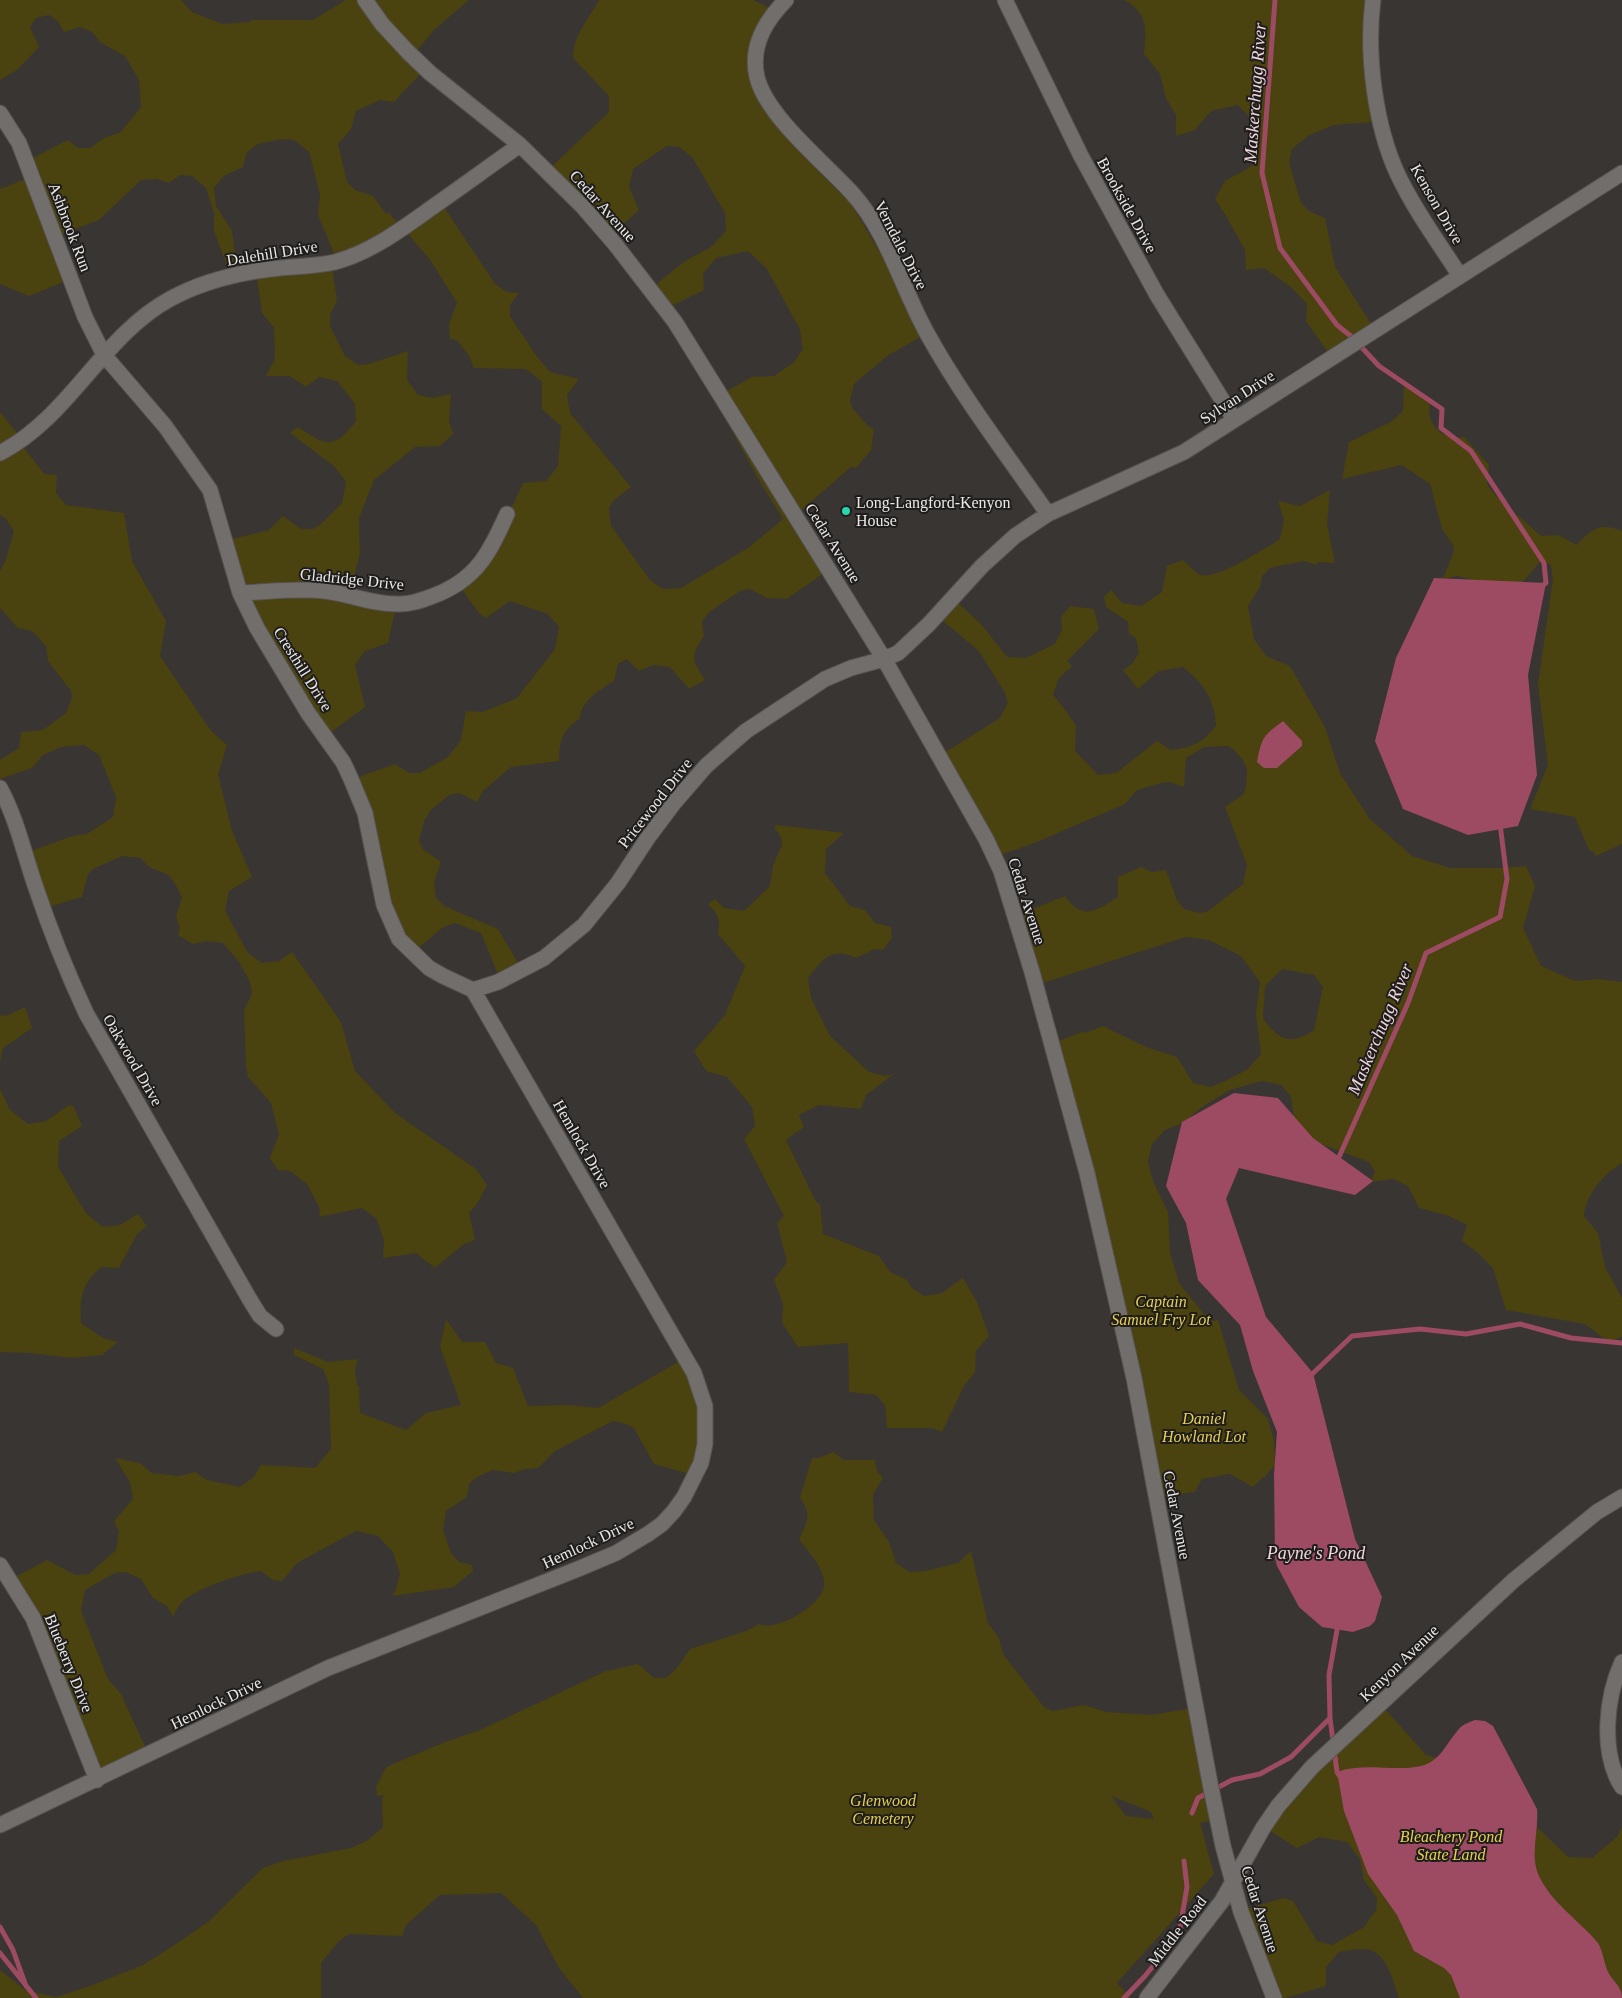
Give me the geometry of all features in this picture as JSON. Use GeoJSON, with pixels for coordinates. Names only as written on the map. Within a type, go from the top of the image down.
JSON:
{"type":"FeatureCollection","features":[{"type":"Feature","properties":{"kind":"street","name":"Cedar Avenue"},"geometry":{"type":"LineString","coordinates":[[365,0],[382,24],[408,52],[520,145],[589,214],[615,244],[675,322],[884,659],[986,839],[1001,871],[1032,972],[1087,1173],[1134,1378],[1210,1783],[1233,1884],[1251,1940],[1274,1998]]}},
{"type":"Feature","properties":{"kind":"street","name":"Verndale Drive"},"geometry":{"type":"LineString","coordinates":[[786,0],[764,27],[757,44],[755,63],[757,79],[766,99],[784,122],[866,210],[883,241],[911,303],[943,362],[1048,514]]}},
{"type":"Feature","properties":{"kind":"street","name":"Brookside Drive"},"geometry":{"type":"LineString","coordinates":[[1005,0],[1081,156],[1157,295],[1234,419]]}},
{"type":"Feature","properties":{"kind":"street","name":"Kenson Drive"},"geometry":{"type":"LineString","coordinates":[[1373,0],[1372,62],[1374,87],[1390,153],[1408,194],[1460,276]]}},
{"type":"Feature","properties":{"kind":"street","name":"Ashbrook Run"},"geometry":{"type":"LineString","coordinates":[[0,113],[19,143],[85,317],[104,355]]}},
{"type":"Feature","properties":{"kind":"street","name":"Dalehill Drive"},"geometry":{"type":"LineString","coordinates":[[0,454],[25,436],[67,400],[104,355],[134,325],[150,311],[170,298],[193,288],[234,275],[273,268],[334,262],[366,250],[398,231],[520,145]]}},
{"type":"Feature","properties":{"kind":"street","name":"Sylvan Drive"},"geometry":{"type":"LineString","coordinates":[[884,659],[898,653],[929,624],[982,566],[1014,536],[1048,514],[1184,452],[1622,173]]}},
{"type":"Feature","properties":{"kind":"street","name":"Cresthill Drive"},"geometry":{"type":"LineString","coordinates":[[104,355],[165,426],[210,490],[240,593],[265,644],[308,713],[343,762],[365,812],[384,905],[399,939],[429,968],[473,990]]}},
{"type":"Feature","properties":{"kind":"street","name":"Gladridge Drive"},"geometry":{"type":"LineString","coordinates":[[240,593],[297,590],[325,591],[375,602],[400,604],[420,601],[457,585],[477,568],[494,543],[507,514]]}},
{"type":"Feature","properties":{"kind":"street","name":"Pricewood Drive"},"geometry":{"type":"LineString","coordinates":[[473,990],[498,982],[544,958],[584,925],[618,883],[678,797],[706,766],[746,731],[824,680],[851,668],[884,659]]}},
{"type":"Feature","properties":{"kind":"street","name":"Oakwood Drive"},"geometry":{"type":"LineString","coordinates":[[0,788],[17,825],[36,888],[86,1013],[250,1300],[260,1316],[276,1329]]}},
{"type":"Feature","properties":{"kind":"street","name":"Hemlock Drive"},"geometry":{"type":"LineString","coordinates":[[0,1825],[328,1668],[616,1553],[662,1524],[674,1511],[693,1482],[701,1463],[706,1425],[705,1406],[694,1373],[473,990]]}},
{"type":"Feature","properties":{"kind":"street","name":"Kenyon Avenue"},"geometry":{"type":"LineString","coordinates":[[1233,1884],[1278,1806],[1312,1768],[1356,1729],[1421,1664],[1514,1580],[1597,1512],[1622,1497]]}},
{"type":"Feature","properties":{"kind":"street","name":"Blueberry Drive"},"geometry":{"type":"LineString","coordinates":[[0,1565],[32,1618],[96,1780]]}},
{"type":"Feature","properties":{"kind":"street"},"geometry":{"type":"LineString","coordinates":[[1622,1662],[1612,1689],[1608,1740],[1613,1767],[1622,1787]]}},
{"type":"Feature","properties":{"kind":"street","name":"Middle Road"},"geometry":{"type":"LineString","coordinates":[[1147,1998],[1233,1884]]}},
{"type":"Feature","properties":{"kind":"green space"},"geometry":{"type":"Polygon","coordinates":[[[0,0],[181,0],[192,12],[222,24],[250,22],[252,20],[313,20],[346,0],[469,0],[434,30],[410,59],[421,73],[394,102],[380,100],[356,111],[351,129],[338,144],[347,182],[355,190],[373,196],[386,214],[389,213],[401,227],[442,204],[495,284],[507,292],[519,293],[510,305],[510,316],[538,358],[550,372],[579,379],[567,395],[570,413],[631,487],[614,500],[609,508],[611,526],[650,580],[663,589],[681,588],[748,548],[783,519],[760,482],[714,398],[752,377],[774,376],[793,363],[803,349],[800,330],[767,269],[748,251],[716,258],[703,274],[704,290],[663,310],[649,290],[685,261],[711,247],[726,231],[725,213],[692,157],[679,147],[667,146],[633,169],[629,187],[639,210],[605,240],[547,171],[609,112],[609,96],[573,58],[579,34],[599,0],[753,0],[775,11],[754,88],[759,104],[821,174],[851,204],[885,261],[922,332],[919,338],[887,356],[854,384],[850,401],[853,409],[868,426],[874,429],[871,450],[856,468],[851,467],[789,521],[824,573],[787,599],[767,598],[750,589],[740,591],[709,612],[702,622],[704,636],[696,649],[694,658],[697,668],[705,680],[689,689],[670,667],[653,665],[639,671],[627,659],[618,664],[614,681],[597,692],[588,701],[581,712],[580,718],[565,732],[561,741],[559,761],[511,767],[483,791],[477,802],[459,793],[449,795],[431,810],[424,821],[419,841],[423,849],[441,862],[434,882],[436,898],[444,906],[498,929],[520,966],[499,977],[481,933],[455,923],[442,928],[415,951],[395,929],[356,778],[395,764],[409,773],[420,773],[448,757],[461,740],[466,711],[483,712],[517,698],[555,649],[559,627],[548,614],[510,601],[486,618],[479,613],[458,584],[510,511],[523,483],[546,481],[558,466],[561,426],[542,409],[542,382],[526,369],[474,368],[469,356],[457,340],[450,339],[449,324],[457,303],[431,261],[402,227],[336,258],[318,215],[320,194],[309,152],[294,140],[281,139],[258,144],[247,152],[243,167],[224,176],[214,188],[216,206],[232,231],[237,271],[230,274],[214,231],[214,213],[206,188],[192,176],[180,175],[169,183],[157,179],[141,180],[99,220],[56,236],[66,281],[29,296],[0,284],[0,189],[30,177],[27,161],[68,140],[78,148],[90,148],[104,138],[121,132],[141,107],[139,80],[125,56],[101,43],[92,32],[80,27],[64,32],[58,21],[49,15],[36,18],[30,27],[39,47],[17,70],[0,80],[0,0]]]}},
{"type":"Feature","properties":{"kind":"green space"},"geometry":{"type":"Polygon","coordinates":[[[1124,0],[1373,0],[1375,119],[1372,122],[1333,125],[1308,136],[1292,149],[1289,163],[1301,203],[1309,211],[1325,218],[1335,267],[1373,327],[1330,355],[1306,321],[1307,304],[1292,288],[1264,268],[1246,270],[1245,250],[1215,199],[1225,181],[1257,163],[1258,126],[1238,105],[1211,111],[1195,130],[1176,136],[1176,115],[1166,98],[1160,74],[1144,54],[1145,30],[1142,16],[1132,5],[1124,0]]]}},
{"type":"Feature","properties":{"kind":"green space"},"geometry":{"type":"Polygon","coordinates":[[[332,267],[337,300],[330,315],[330,326],[345,356],[358,365],[369,364],[408,351],[407,380],[418,395],[433,398],[451,394],[449,420],[453,434],[440,446],[415,447],[374,480],[359,518],[360,554],[350,593],[396,605],[388,643],[365,651],[355,665],[365,707],[327,735],[272,653],[228,540],[269,530],[283,516],[301,529],[313,529],[321,524],[342,503],[346,482],[335,467],[290,433],[298,427],[323,441],[335,441],[348,431],[356,421],[355,404],[337,381],[319,377],[306,387],[290,376],[266,376],[275,359],[274,328],[262,313],[256,271],[332,267]]]}},
{"type":"Feature","properties":{"kind":"green space"},"geometry":{"type":"Polygon","coordinates":[[[1404,387],[1418,390],[1424,394],[1429,402],[1431,420],[1440,432],[1449,436],[1464,437],[1489,465],[1487,484],[1496,496],[1541,536],[1558,535],[1577,545],[1592,531],[1602,527],[1615,528],[1622,531],[1622,844],[1596,856],[1593,851],[1589,850],[1575,817],[1530,809],[1548,765],[1538,684],[1553,579],[1551,565],[1542,559],[1524,581],[1506,587],[1457,576],[1443,579],[1454,551],[1453,545],[1442,529],[1430,484],[1402,465],[1342,479],[1349,442],[1391,422],[1403,411],[1404,387]]]}},
{"type":"Feature","properties":{"kind":"green space"},"geometry":{"type":"Polygon","coordinates":[[[0,412],[21,438],[22,445],[44,474],[57,475],[56,493],[66,505],[124,513],[132,561],[166,621],[160,656],[211,731],[227,745],[218,774],[232,831],[252,877],[229,891],[225,910],[247,952],[262,963],[279,961],[292,952],[341,1022],[355,1071],[395,1113],[476,1169],[487,1185],[477,1204],[469,1213],[475,1240],[464,1244],[435,1268],[416,1253],[383,1258],[384,1240],[376,1218],[362,1208],[319,1217],[320,1209],[307,1184],[290,1171],[278,1170],[270,1158],[279,1134],[271,1103],[248,1077],[246,1066],[244,1010],[252,994],[250,982],[239,962],[223,943],[207,941],[193,944],[178,935],[180,928],[176,917],[182,898],[170,877],[149,866],[141,858],[122,856],[93,869],[88,874],[82,897],[41,909],[29,852],[72,836],[87,834],[113,817],[116,797],[99,755],[84,745],[61,747],[43,755],[32,768],[0,779],[0,760],[19,748],[21,732],[43,730],[66,713],[72,698],[71,691],[48,661],[46,646],[32,631],[18,628],[0,608],[0,571],[5,562],[14,531],[5,518],[0,515],[0,412]]]}},
{"type":"Feature","properties":{"kind":"green space"},"geometry":{"type":"Polygon","coordinates":[[[1330,490],[1327,524],[1335,563],[1318,562],[1316,565],[1304,561],[1270,568],[1262,576],[1260,587],[1248,606],[1254,639],[1266,656],[1290,666],[1325,727],[1340,773],[1369,818],[1412,856],[1450,868],[1526,866],[1535,886],[1523,928],[1541,966],[1575,981],[1598,979],[1622,982],[1622,1163],[1597,1185],[1588,1200],[1584,1216],[1598,1233],[1605,1267],[1622,1298],[1622,1336],[1610,1343],[1585,1324],[1506,1310],[1493,1268],[1462,1241],[1467,1225],[1449,1216],[1419,1208],[1408,1186],[1393,1179],[1371,1182],[1375,1172],[1369,1162],[1302,1137],[1295,1126],[1291,1097],[1281,1085],[1261,1081],[1230,1090],[1202,1107],[1183,1123],[1165,1130],[1152,1144],[1148,1161],[1152,1179],[1168,1212],[1170,1252],[1179,1283],[1210,1322],[1218,1320],[1239,1390],[1268,1419],[1274,1441],[1275,1465],[1253,1487],[1230,1474],[1202,1479],[1195,1492],[1157,1497],[1091,1198],[1048,1045],[1103,1026],[1146,1047],[1177,1057],[1193,1083],[1211,1087],[1248,1069],[1261,1054],[1256,1014],[1260,982],[1241,956],[1209,940],[1186,937],[1033,986],[1013,917],[1065,896],[1078,909],[1090,911],[1097,909],[1118,897],[1118,877],[1141,867],[1152,872],[1166,870],[1177,900],[1184,909],[1200,913],[1208,911],[1243,884],[1247,865],[1225,807],[1244,794],[1247,778],[1246,767],[1240,757],[1229,746],[1204,747],[1186,758],[1184,787],[1170,782],[1137,790],[1125,804],[1032,844],[991,858],[936,758],[1000,718],[1008,702],[1005,693],[979,651],[937,616],[958,603],[981,624],[1007,657],[1026,658],[1055,644],[1062,630],[1061,617],[1070,606],[1094,609],[1099,629],[1067,661],[1072,666],[1059,678],[1053,694],[1076,725],[1075,751],[1098,775],[1116,773],[1157,741],[1171,750],[1185,748],[1196,744],[1216,725],[1213,707],[1207,692],[1183,667],[1159,671],[1138,689],[1123,670],[1132,664],[1139,653],[1136,638],[1129,634],[1128,622],[1106,607],[1104,597],[1111,590],[1122,603],[1141,606],[1162,592],[1167,566],[1183,560],[1201,575],[1218,573],[1229,568],[1280,539],[1284,520],[1278,501],[1300,506],[1330,490]],[[1282,969],[1265,986],[1263,1018],[1280,1036],[1292,1039],[1299,1038],[1314,1030],[1323,987],[1314,975],[1282,969]]]}},
{"type":"Feature","properties":{"kind":"green space"},"geometry":{"type":"Polygon","coordinates":[[[777,825],[844,833],[826,849],[825,873],[850,906],[865,910],[875,923],[891,927],[892,938],[883,950],[875,949],[856,958],[833,954],[823,961],[808,978],[811,998],[830,1036],[869,1072],[885,1076],[894,1074],[866,1095],[861,1109],[819,1105],[799,1115],[804,1127],[786,1140],[816,1202],[820,1204],[823,1234],[879,1256],[890,1272],[907,1280],[912,1288],[924,1296],[942,1293],[963,1278],[977,1302],[989,1336],[976,1351],[975,1372],[964,1386],[942,1432],[932,1428],[887,1428],[885,1405],[876,1395],[849,1392],[848,1343],[798,1347],[782,1323],[783,1304],[774,1280],[787,1262],[777,1223],[784,1216],[744,1139],[755,1126],[752,1107],[727,1077],[706,1071],[694,1051],[725,1015],[745,966],[718,934],[718,918],[708,904],[715,899],[724,908],[744,911],[770,886],[773,865],[782,845],[781,837],[774,827],[777,825]]]}},
{"type":"Feature","properties":{"kind":"green space"},"geometry":{"type":"Polygon","coordinates":[[[25,1007],[32,1028],[3,1048],[0,1062],[0,1015],[6,1016],[25,1007]]]}},
{"type":"Feature","properties":{"kind":"green space"},"geometry":{"type":"Polygon","coordinates":[[[0,1089],[10,1110],[28,1124],[46,1121],[69,1105],[74,1107],[82,1126],[59,1141],[58,1167],[86,1213],[103,1227],[120,1225],[138,1214],[147,1226],[137,1234],[119,1268],[101,1267],[90,1279],[83,1292],[81,1299],[81,1323],[103,1338],[118,1342],[102,1355],[72,1358],[31,1353],[0,1352],[0,1089]]]}},
{"type":"Feature","properties":{"kind":"green space"},"geometry":{"type":"Polygon","coordinates":[[[446,1319],[462,1342],[485,1342],[496,1363],[513,1368],[528,1406],[569,1405],[598,1408],[680,1361],[685,1366],[702,1423],[693,1472],[689,1474],[654,1464],[634,1428],[613,1421],[555,1451],[538,1468],[525,1469],[514,1473],[493,1470],[477,1477],[469,1484],[467,1497],[446,1511],[443,1530],[451,1553],[459,1562],[472,1565],[473,1571],[454,1587],[392,1596],[400,1574],[393,1552],[378,1536],[356,1531],[297,1563],[282,1581],[273,1580],[261,1571],[232,1578],[191,1595],[184,1600],[173,1617],[167,1606],[153,1598],[141,1579],[126,1572],[115,1573],[85,1590],[81,1611],[108,1679],[121,1694],[148,1753],[96,1779],[13,1578],[47,1560],[75,1575],[89,1574],[116,1550],[119,1531],[114,1521],[133,1499],[130,1482],[115,1458],[140,1463],[152,1473],[179,1476],[195,1472],[207,1480],[240,1487],[254,1477],[261,1465],[315,1468],[331,1449],[329,1384],[323,1369],[294,1355],[294,1348],[328,1362],[358,1359],[355,1369],[357,1385],[359,1387],[360,1413],[406,1430],[426,1413],[461,1405],[440,1347],[446,1319]]]}},
{"type":"Feature","properties":{"kind":"green space","name":"Glenwood Cemetery"},"geometry":{"type":"Polygon","coordinates":[[[833,1452],[844,1460],[875,1460],[877,1471],[883,1478],[873,1494],[874,1520],[889,1542],[896,1563],[910,1572],[925,1571],[958,1563],[971,1551],[988,1623],[999,1638],[1003,1654],[1044,1707],[1052,1711],[1084,1705],[1106,1712],[1151,1715],[1193,1708],[1217,1820],[1200,1823],[1214,1874],[1117,1983],[1131,1998],[583,1998],[559,1968],[536,1925],[501,1893],[440,1895],[406,1925],[402,1936],[349,1934],[339,1941],[321,1963],[321,1998],[0,1998],[0,1970],[25,1990],[56,1997],[143,1965],[209,1921],[263,1868],[283,1861],[351,1848],[368,1840],[383,1827],[382,1798],[384,1795],[377,1796],[376,1787],[386,1767],[445,1742],[480,1730],[606,1671],[638,1664],[654,1678],[666,1678],[676,1669],[690,1649],[746,1631],[759,1624],[767,1625],[787,1621],[807,1609],[821,1594],[824,1580],[819,1567],[799,1539],[808,1514],[800,1498],[812,1458],[819,1458],[833,1452]],[[1111,1796],[1126,1816],[1154,1819],[1151,1812],[1111,1796]]]}},
{"type":"Feature","properties":{"kind":"green space","name":"Bleachery Pond State Land"},"geometry":{"type":"Polygon","coordinates":[[[1384,1708],[1426,1755],[1436,1758],[1440,1756],[1461,1727],[1468,1723],[1475,1721],[1493,1726],[1537,1809],[1537,1830],[1538,1828],[1568,1857],[1592,1858],[1617,1837],[1622,1826],[1622,1998],[1399,1998],[1391,1975],[1383,1960],[1371,1950],[1363,1949],[1339,1952],[1326,1967],[1326,1986],[1285,1998],[1275,1998],[1243,1910],[1283,1898],[1293,1901],[1317,1941],[1332,1945],[1364,1927],[1376,1910],[1377,1898],[1364,1880],[1360,1859],[1347,1842],[1319,1837],[1297,1848],[1264,1827],[1269,1817],[1384,1708]]]}},
{"type":"Feature","properties":{"kind":"water"},"geometry":{"type":"Polygon","coordinates":[[[1434,578],[1546,583],[1528,675],[1537,775],[1518,826],[1468,835],[1403,809],[1375,741],[1396,658],[1434,578]]]}},
{"type":"Feature","properties":{"kind":"water"},"geometry":{"type":"Polygon","coordinates":[[[1283,721],[1302,741],[1302,746],[1277,768],[1264,768],[1257,762],[1262,742],[1271,730],[1283,721]]]}},
{"type":"Feature","properties":{"kind":"water","name":"Payne's Pond"},"geometry":{"type":"Polygon","coordinates":[[[1234,1093],[1278,1098],[1313,1138],[1373,1181],[1355,1195],[1239,1168],[1226,1199],[1266,1317],[1313,1373],[1355,1539],[1382,1597],[1375,1621],[1370,1626],[1353,1632],[1322,1627],[1299,1607],[1277,1566],[1275,1558],[1274,1474],[1277,1432],[1253,1371],[1240,1325],[1198,1280],[1186,1223],[1166,1186],[1182,1122],[1234,1093]]]}},
{"type":"Feature","properties":{"kind":"water","name":"Bleachery Pond State Land"},"geometry":{"type":"Polygon","coordinates":[[[1475,1720],[1485,1721],[1493,1726],[1537,1809],[1535,1858],[1538,1874],[1543,1884],[1557,1902],[1598,1943],[1608,1972],[1619,1987],[1622,1998],[1460,1998],[1451,1975],[1444,1968],[1414,1951],[1397,1915],[1368,1874],[1344,1811],[1337,1772],[1368,1767],[1410,1768],[1428,1764],[1443,1751],[1461,1727],[1475,1720]]]}},
{"type":"Feature","properties":{"kind":"waterway","name":"Maskerchugg River"},"geometry":{"type":"LineString","coordinates":[[1275,0],[1262,173],[1280,248],[1337,325],[1352,337],[1379,366],[1442,409],[1441,428],[1471,451],[1544,563],[1546,583],[1542,586]]}},
{"type":"Feature","properties":{"kind":"waterway","name":"Maskerchugg River"},"geometry":{"type":"LineString","coordinates":[[1334,1160],[1339,1157],[1408,1003],[1426,953],[1500,917],[1507,879],[1500,824]]}},
{"type":"Feature","properties":{"kind":"waterway"},"geometry":{"type":"LineString","coordinates":[[1308,1378],[1352,1336],[1420,1329],[1466,1334],[1520,1324],[1571,1338],[1622,1343]]}},
{"type":"Feature","properties":{"kind":"waterway","name":"Maskerchugg River"},"geometry":{"type":"LineString","coordinates":[[1336,1624],[1337,1630],[1329,1675],[1330,1718],[1337,1772],[1341,1778]]}},
{"type":"Feature","properties":{"kind":"waterway"},"geometry":{"type":"LineString","coordinates":[[1192,1813],[1198,1798],[1232,1780],[1260,1774],[1291,1757],[1330,1718]]}},
{"type":"Feature","properties":{"kind":"waterway"},"geometry":{"type":"LineString","coordinates":[[1124,1998],[1145,1976],[1179,1934],[1187,1887],[1184,1861]]}},
{"type":"Feature","properties":{"kind":"waterway"},"geometry":{"type":"LineString","coordinates":[[0,1927],[13,1950],[26,1986]]}},
{"type":"Feature","properties":{"kind":"waterway"},"geometry":{"type":"LineString","coordinates":[[0,1953],[36,1998]]}},
{"type":"Feature","properties":{"kind":"place","name":"Long-Langford-Kenyon House"},"geometry":{"type":"Point","coordinates":[846,511]}},
{"type":"Feature","properties":{"kind":"park label","name":"Captain Samuel Fry Lot"},"geometry":{"type":"Point","coordinates":[1161,1310]}},
{"type":"Feature","properties":{"kind":"park label","name":"Daniel Howland Lot"},"geometry":{"type":"Point","coordinates":[1204,1427]}}]}
